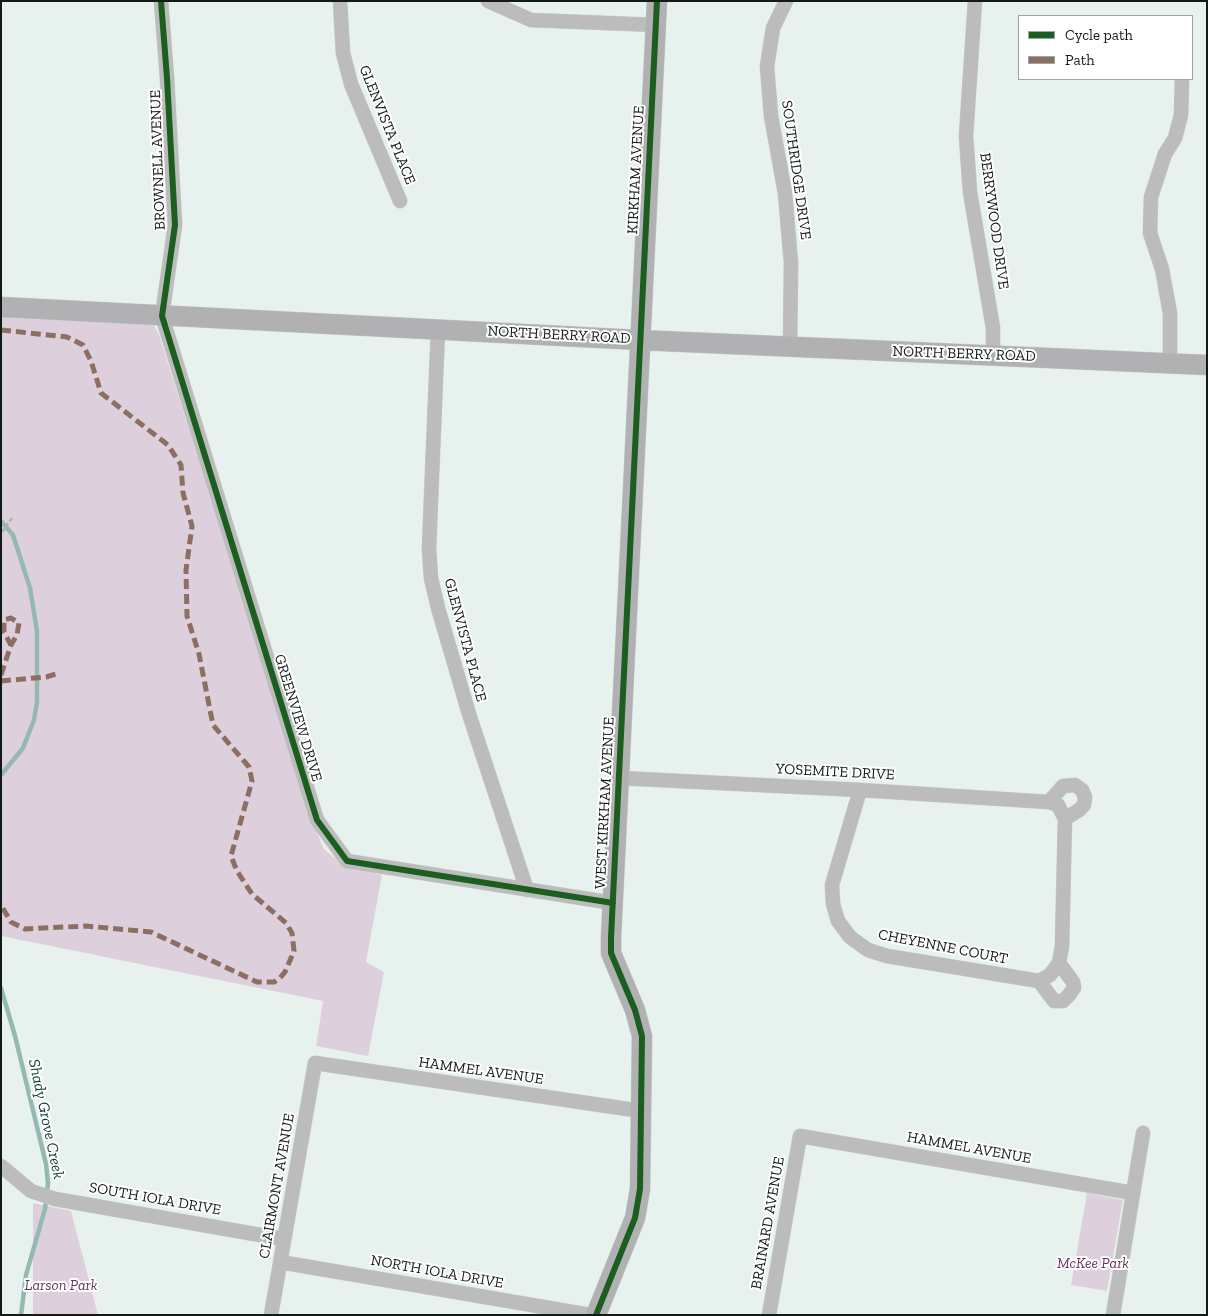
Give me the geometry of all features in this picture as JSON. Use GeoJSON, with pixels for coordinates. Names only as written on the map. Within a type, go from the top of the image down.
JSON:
{"type":"FeatureCollection","features":[{"type":"Feature","properties":{"kind":"street","name":"BROWNELL AVENUE"},"geometry":{"type":"LineString","coordinates":[[161,1],[168,78],[175,225],[162,316]]}},
{"type":"Feature","properties":{"kind":"street","name":"GLENVISTA PLACE"},"geometry":{"type":"LineString","coordinates":[[340,1],[343,53],[351,84],[400,201]]}},
{"type":"Feature","properties":{"kind":"street"},"geometry":{"type":"LineString","coordinates":[[488,1],[531,20],[656,26]]}},
{"type":"Feature","properties":{"kind":"street","name":"KIRKHAM AVENUE"},"geometry":{"type":"LineString","coordinates":[[639,340],[657,1]]}},
{"type":"Feature","properties":{"kind":"street","name":"SOUTHRIDGE DRIVE"},"geometry":{"type":"LineString","coordinates":[[786,1],[773,28],[768,66],[771,116],[785,193],[790,254],[790,347]]}},
{"type":"Feature","properties":{"kind":"street","name":"BERRYWOOD DRIVE"},"geometry":{"type":"LineString","coordinates":[[975,1],[966,136],[970,192],[993,328],[993,356]]}},
{"type":"Feature","properties":{"kind":"street"},"geometry":{"type":"LineString","coordinates":[[1170,363],[1170,313],[1162,269],[1150,233],[1151,197],[1165,154],[1175,138],[1181,115],[1182,80]]}},
{"type":"Feature","properties":{"kind":"street","name":"NORTH BERRY ROAD"},"geometry":{"type":"LineString","coordinates":[[1,306],[639,340],[1207,365]]}},
{"type":"Feature","properties":{"kind":"street","name":"GREENVIEW DRIVE"},"geometry":{"type":"LineString","coordinates":[[162,316],[316,820],[347,861],[612,902]]}},
{"type":"Feature","properties":{"kind":"street","name":"GLENVISTA PLACE"},"geometry":{"type":"LineString","coordinates":[[438,329],[429,548],[431,578],[469,714],[527,890]]}},
{"type":"Feature","properties":{"kind":"street","name":"WEST KIRKHAM AVENUE"},"geometry":{"type":"LineString","coordinates":[[596,1315],[639,1204],[642,1036],[635,1010],[612,953],[612,902],[639,340]]}},
{"type":"Feature","properties":{"kind":"street","name":"YOSEMITE DRIVE"},"geometry":{"type":"LineString","coordinates":[[618,778],[860,790],[1053,803]]}},
{"type":"Feature","properties":{"kind":"street"},"geometry":{"type":"LineString","coordinates":[[1059,963],[1073,982],[1074,988],[1070,996],[1062,1001],[1054,1000],[1039,981],[1050,974],[1059,963],[1065,819],[1053,803],[1063,786],[1075,785],[1082,790],[1086,797],[1084,805],[1065,819]]}},
{"type":"Feature","properties":{"kind":"street","name":"CHEYENNE COURT"},"geometry":{"type":"LineString","coordinates":[[860,790],[832,885],[833,904],[838,921],[850,937],[868,950],[887,956],[1039,981]]}},
{"type":"Feature","properties":{"kind":"street","name":"HAMMEL AVENUE"},"geometry":{"type":"LineString","coordinates":[[315,1063],[641,1111]]}},
{"type":"Feature","properties":{"kind":"street","name":"CLAIRMONT AVENUE"},"geometry":{"type":"LineString","coordinates":[[270,1315],[315,1063]]}},
{"type":"Feature","properties":{"kind":"street"},"geometry":{"type":"LineString","coordinates":[[1114,1315],[1142,1133]]}},
{"type":"Feature","properties":{"kind":"street","name":"HAMMEL AVENUE"},"geometry":{"type":"LineString","coordinates":[[800,1136],[1133,1193]]}},
{"type":"Feature","properties":{"kind":"street","name":"BRAINARD AVENUE"},"geometry":{"type":"LineString","coordinates":[[769,1315],[800,1136]]}},
{"type":"Feature","properties":{"kind":"street","name":"SOUTH IOLA DRIVE"},"geometry":{"type":"LineString","coordinates":[[1,1166],[31,1191],[55,1199],[283,1239]]}},
{"type":"Feature","properties":{"kind":"street","name":"NORTH IOLA DRIVE"},"geometry":{"type":"LineString","coordinates":[[280,1262],[590,1315]]}},
{"type":"Feature","properties":{"kind":"path"},"geometry":{"type":"LineString","coordinates":[[2,532],[13,517]]}},
{"type":"Feature","properties":{"kind":"green space"},"geometry":{"type":"Polygon","coordinates":[[[1,314],[145,320],[154,325],[159,335],[317,833],[324,849],[343,865],[382,875],[366,962],[384,972],[368,1056],[316,1046],[323,1001],[1,936],[1,314]]]}},
{"type":"Feature","properties":{"kind":"green space","name":"McKee Park"},"geometry":{"type":"Polygon","coordinates":[[[1087,1193],[1123,1200],[1107,1291],[1071,1285],[1087,1193]]]}},
{"type":"Feature","properties":{"kind":"green space","name":"Larson Park"},"geometry":{"type":"Polygon","coordinates":[[[33,1203],[71,1211],[98,1315],[33,1315],[33,1203]]]}},
{"type":"Feature","properties":{"kind":"waterway","name":"Shady Grove Creek"},"geometry":{"type":"LineString","coordinates":[[1,521],[13,535],[30,588],[37,631],[37,702],[34,720],[23,748],[1,775]]}},
{"type":"Feature","properties":{"kind":"waterway","name":"Shady Grove Creek"},"geometry":{"type":"LineString","coordinates":[[1,988],[15,1036],[46,1164],[48,1183],[45,1209],[26,1275],[21,1315]]}},
{"type":"Feature","properties":{"kind":"marked path"},"geometry":{"type":"LineString","coordinates":[[1,330],[67,337],[83,345],[91,361],[101,393],[168,445],[181,465],[183,493],[192,526],[186,570],[187,616],[199,654],[213,725],[249,767],[252,781],[231,856],[237,871],[252,894],[286,923],[292,933],[294,951],[285,972],[279,979],[274,982],[257,982],[151,932],[86,926],[25,929],[11,922],[1,905]]}},
{"type":"Feature","properties":{"kind":"marked path"},"geometry":{"type":"LineString","coordinates":[[1,675],[11,645],[17,635],[19,623],[11,618],[4,620],[4,632],[11,645]]}},
{"type":"Feature","properties":{"kind":"marked path"},"geometry":{"type":"LineString","coordinates":[[1,681],[46,677],[56,674]]}},
{"type":"Feature","properties":{"kind":"cycle path"},"geometry":{"type":"LineString","coordinates":[[161,1],[175,225],[162,316],[317,820],[347,861],[613,903]]}},
{"type":"Feature","properties":{"kind":"cycle path"},"geometry":{"type":"LineString","coordinates":[[596,1315],[635,1218],[640,1189],[642,1036],[635,1010],[611,953],[611,938],[657,1]]}}]}
